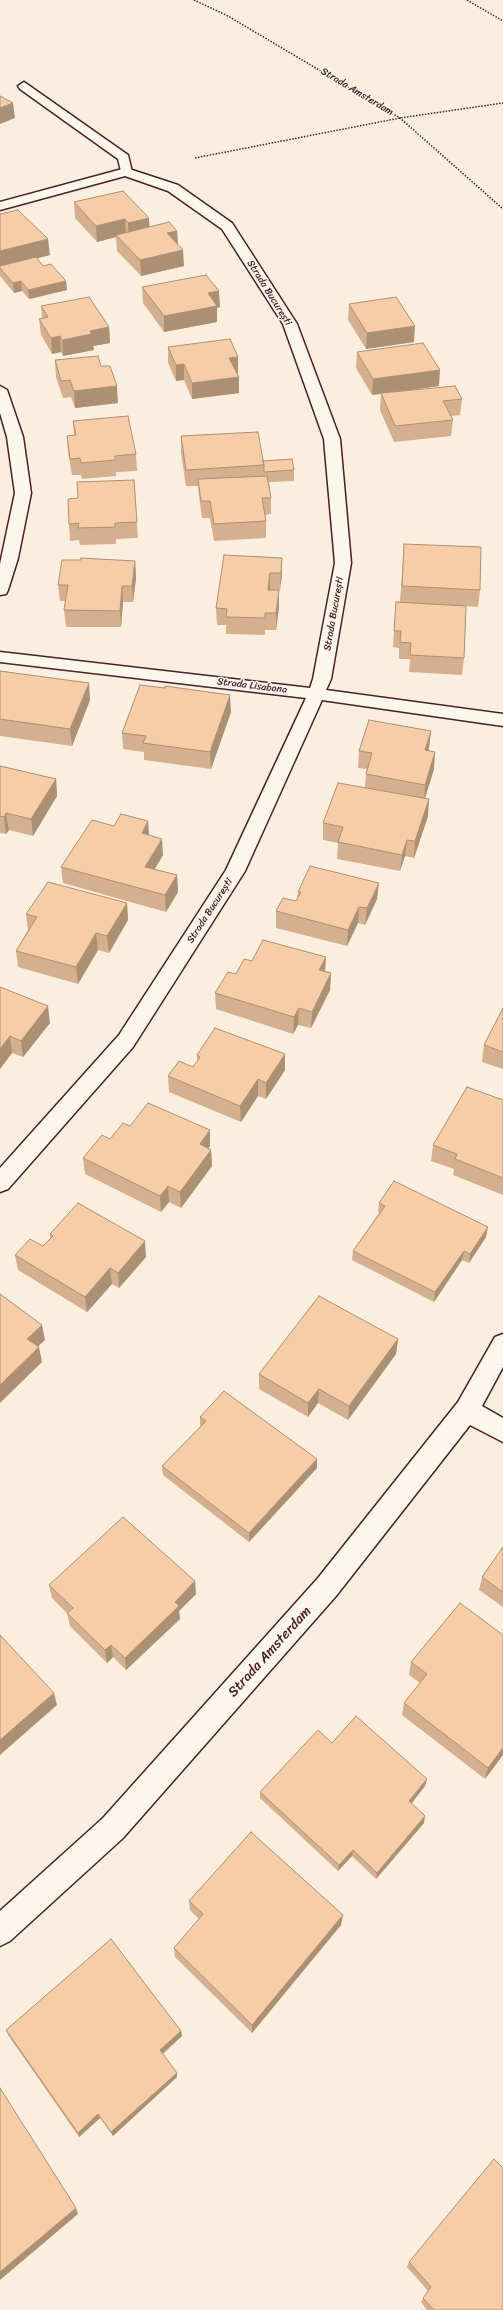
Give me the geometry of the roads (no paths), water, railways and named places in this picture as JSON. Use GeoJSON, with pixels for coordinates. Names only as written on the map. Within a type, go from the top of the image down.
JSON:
{"type":"FeatureCollection","features":[{"type":"Feature","properties":{"kind":"street"},"geometry":{"type":"LineString","coordinates":[[0,206],[126,172],[124,158],[24,86]]}},
{"type":"Feature","properties":{"kind":"street","name":"Strada București"},"geometry":{"type":"LineString","coordinates":[[0,1183],[126,1041],[235,872],[322,679],[344,563],[332,439],[290,324],[228,226],[173,188],[126,172]]}},
{"type":"Feature","properties":{"kind":"street"},"geometry":{"type":"LineString","coordinates":[[0,390],[15,437],[23,493],[10,558],[0,590]]}},
{"type":"Feature","properties":{"kind":"street","name":"Strada Lisabona"},"geometry":{"type":"LineString","coordinates":[[0,656],[316,694],[503,720]]}},
{"type":"Feature","properties":{"kind":"street","name":"Strada Amsterdam"},"geometry":{"type":"LineString","coordinates":[[0,1931],[113,1828],[328,1587],[467,1410],[503,1344]]}},
{"type":"Feature","properties":{"kind":"street"},"geometry":{"type":"LineString","coordinates":[[467,1410],[503,1431]]}}]}
